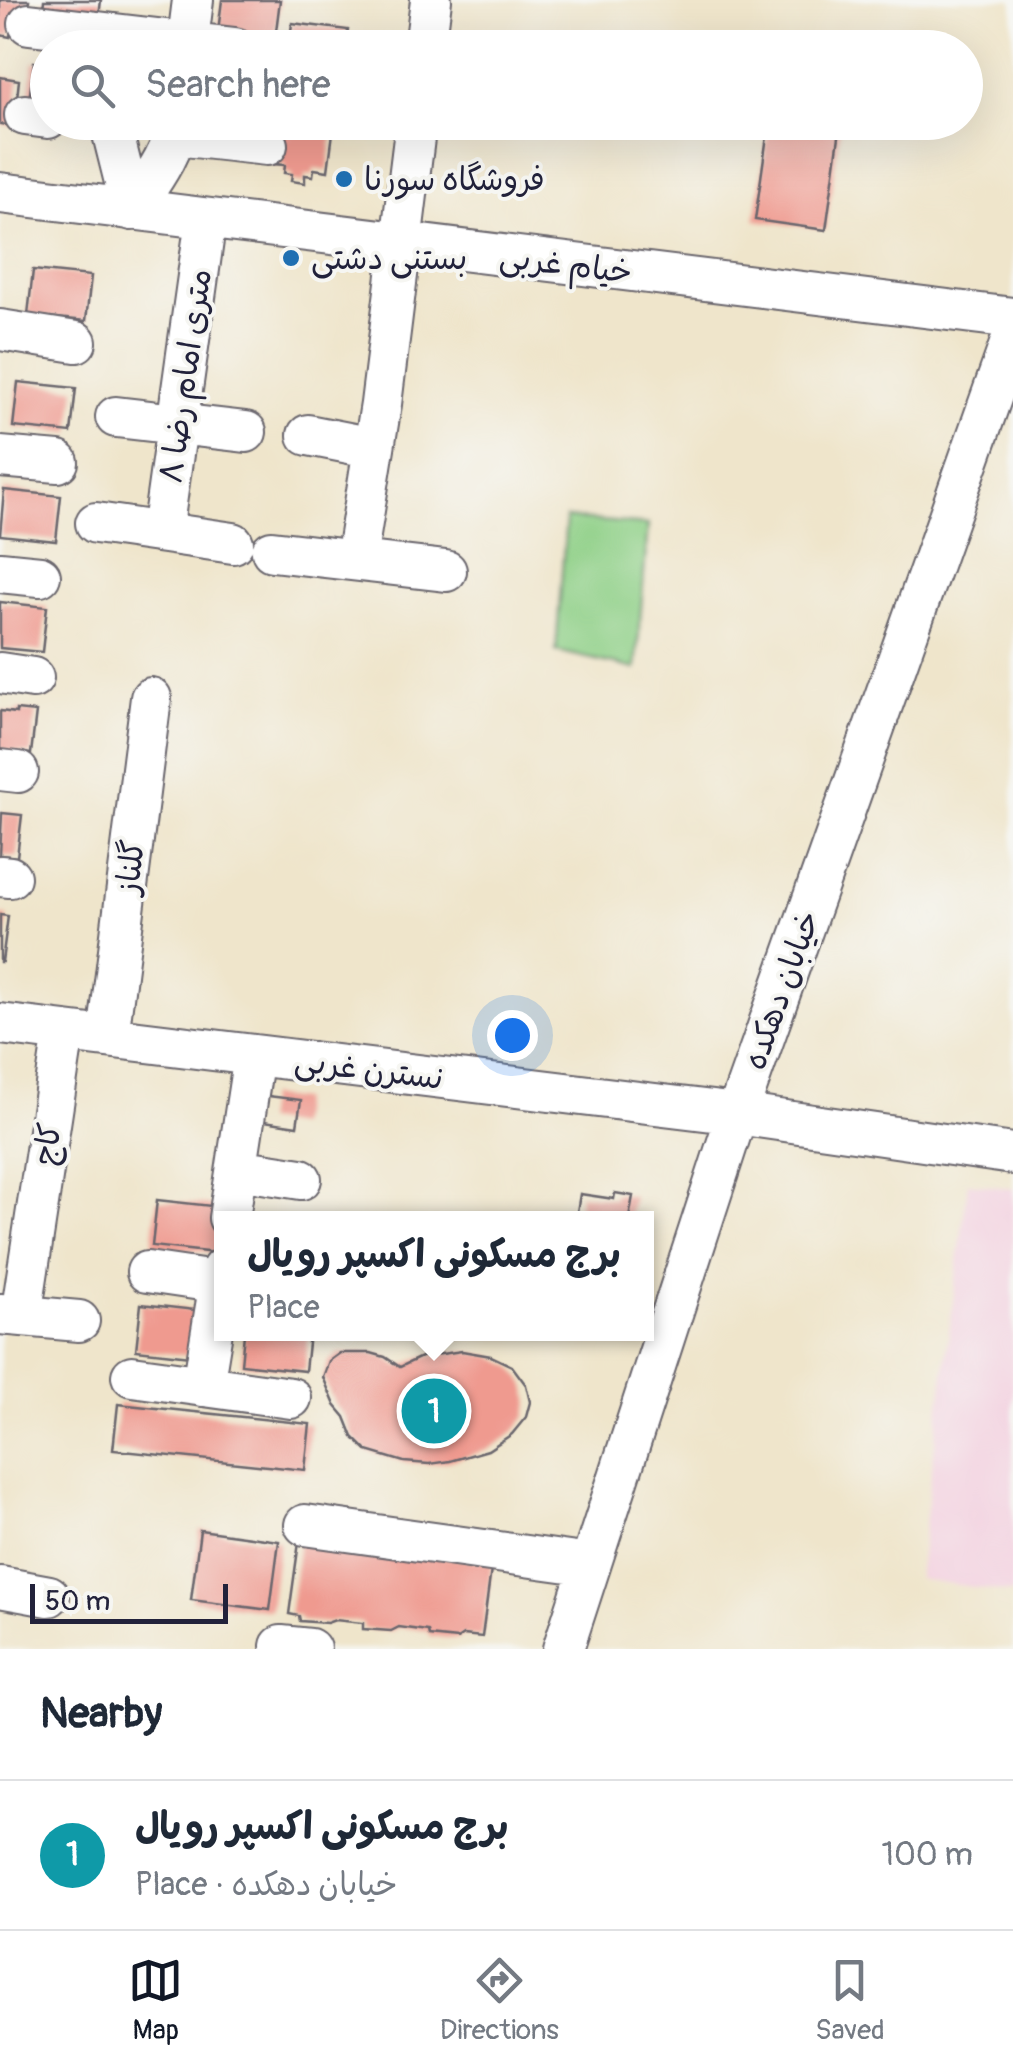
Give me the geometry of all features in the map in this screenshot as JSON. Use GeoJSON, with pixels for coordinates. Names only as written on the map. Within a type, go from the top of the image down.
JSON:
{"type":"FeatureCollection","features":[{"type":"Feature","properties":{"kind":"street"},"geometry":{"type":"LineString","coordinates":[[189,30],[193,0]]}},
{"type":"Feature","properties":{"kind":"street"},"geometry":{"type":"LineString","coordinates":[[427,30],[431,0]]}},
{"type":"Feature","properties":{"kind":"street"},"geometry":{"type":"LineString","coordinates":[[29,24],[123,27]]}},
{"type":"Feature","properties":{"kind":"street"},"geometry":{"type":"LineString","coordinates":[[106,140],[132,210]]}},
{"type":"Feature","properties":{"kind":"street"},"geometry":{"type":"LineString","coordinates":[[132,210],[171,140]]}},
{"type":"Feature","properties":{"kind":"street"},"geometry":{"type":"LineString","coordinates":[[234,140],[266,146]]}},
{"type":"Feature","properties":{"kind":"street"},"geometry":{"type":"LineString","coordinates":[[356,560],[414,140]]}},
{"type":"Feature","properties":{"kind":"street","name":"خیام غربی"},"geometry":{"type":"LineString","coordinates":[[0,193],[1013,318]]}},
{"type":"Feature","properties":{"kind":"street","name":"۸ متری امام رضا"},"geometry":{"type":"LineString","coordinates":[[162,532],[206,219]]}},
{"type":"Feature","properties":{"kind":"street"},"geometry":{"type":"LineString","coordinates":[[0,330],[76,342]]}},
{"type":"Feature","properties":{"kind":"street","name":"خیابان دهکده"},"geometry":{"type":"LineString","coordinates":[[562,1649],[737,1114],[1013,336]]}},
{"type":"Feature","properties":{"kind":"street"},"geometry":{"type":"LineString","coordinates":[[116,417],[246,432]]}},
{"type":"Feature","properties":{"kind":"street"},"geometry":{"type":"LineString","coordinates":[[308,435],[374,448]]}},
{"type":"Feature","properties":{"kind":"street"},"geometry":{"type":"LineString","coordinates":[[0,457],[58,462]]}},
{"type":"Feature","properties":{"kind":"street"},"geometry":{"type":"LineString","coordinates":[[96,523],[233,542]]}},
{"type":"Feature","properties":{"kind":"street"},"geometry":{"type":"LineString","coordinates":[[272,551],[446,571]]}},
{"type":"Feature","properties":{"kind":"street"},"geometry":{"type":"LineString","coordinates":[[0,572],[40,576]]}},
{"type":"Feature","properties":{"kind":"street","name":"گلناز"},"geometry":{"type":"LineString","coordinates":[[108,1037],[152,698]]}},
{"type":"Feature","properties":{"kind":"street","name":"نسترن غربی"},"geometry":{"type":"LineString","coordinates":[[0,1024],[737,1114],[1013,1154]]}},
{"type":"Feature","properties":{"kind":"street","name":"کاج"},"geometry":{"type":"LineString","coordinates":[[10,1315],[64,1032]]}},
{"type":"Feature","properties":{"kind":"street"},"geometry":{"type":"LineString","coordinates":[[230,1211],[254,1055]]}},
{"type":"Feature","properties":{"kind":"street"},"geometry":{"type":"LineString","coordinates":[[237,1169],[301,1179]]}},
{"type":"Feature","properties":{"kind":"street"},"geometry":{"type":"LineString","coordinates":[[147,1272],[214,1277]]}},
{"type":"Feature","properties":{"kind":"street"},"geometry":{"type":"LineString","coordinates":[[10,1315],[79,1321]]}},
{"type":"Feature","properties":{"kind":"street"},"geometry":{"type":"LineString","coordinates":[[203,1386],[214,1320]]}},
{"type":"Feature","properties":{"kind":"street"},"geometry":{"type":"LineString","coordinates":[[132,1376],[291,1398]]}},
{"type":"Feature","properties":{"kind":"street"},"geometry":{"type":"LineString","coordinates":[[305,1525],[590,1564]]}},
{"type":"Feature","properties":{"kind":"street"},"geometry":{"type":"LineString","coordinates":[[0,1587],[49,1596]]}},
{"type":"Feature","properties":{"kind":"shaded area"},"geometry":{"type":"Polygon","coordinates":[[[968,1183],[1013,1189],[1013,1593],[918,1579],[968,1183]]]}},
{"type":"Feature","properties":{"kind":"green space"},"geometry":{"type":"Polygon","coordinates":[[[566,518],[648,525],[636,669],[556,651],[566,518]]]}},
{"type":"Feature","properties":{"kind":"building"},"geometry":{"type":"Polygon","coordinates":[[[0,0],[29,0],[25,32],[11,30],[10,37],[0,35],[0,0]]]}},
{"type":"Feature","properties":{"kind":"building"},"geometry":{"type":"Polygon","coordinates":[[[44,0],[101,0],[99,17],[43,10],[44,0]]]}},
{"type":"Feature","properties":{"kind":"building"},"geometry":{"type":"Polygon","coordinates":[[[222,0],[280,0],[276,30],[218,30],[222,0]]]}},
{"type":"Feature","properties":{"kind":"building"},"geometry":{"type":"Polygon","coordinates":[[[292,23],[348,30],[291,30],[292,23]]]}},
{"type":"Feature","properties":{"kind":"building"},"geometry":{"type":"Polygon","coordinates":[[[0,77],[19,80],[14,126],[0,124],[0,77]]]}},
{"type":"Feature","properties":{"kind":"building"},"geometry":{"type":"Polygon","coordinates":[[[275,140],[332,140],[328,171],[314,169],[313,176],[305,175],[305,183],[291,181],[292,174],[284,173],[285,165],[272,164],[275,140]]]}},
{"type":"Feature","properties":{"kind":"building"},"geometry":{"type":"Polygon","coordinates":[[[766,140],[838,140],[826,230],[755,220],[766,140]]]}},
{"type":"Feature","properties":{"kind":"building"},"geometry":{"type":"Polygon","coordinates":[[[33,270],[91,276],[86,321],[28,315],[33,270]]]}},
{"type":"Feature","properties":{"kind":"building"},"geometry":{"type":"Polygon","coordinates":[[[18,382],[76,388],[71,433],[13,427],[18,382]]]}},
{"type":"Feature","properties":{"kind":"building"},"geometry":{"type":"Polygon","coordinates":[[[4,490],[61,496],[56,541],[0,535],[4,490]]]}},
{"type":"Feature","properties":{"kind":"building"},"geometry":{"type":"Polygon","coordinates":[[[0,602],[47,607],[42,652],[0,648],[0,602]]]}},
{"type":"Feature","properties":{"kind":"building"},"geometry":{"type":"Polygon","coordinates":[[[0,711],[36,712],[31,754],[0,750],[0,711]]]}},
{"type":"Feature","properties":{"kind":"building"},"geometry":{"type":"Polygon","coordinates":[[[2,813],[22,815],[17,857],[0,855],[2,813]]]}},
{"type":"Feature","properties":{"kind":"building"},"geometry":{"type":"Polygon","coordinates":[[[0,915],[8,916],[2,962],[0,962],[0,915]]]}},
{"type":"Feature","properties":{"kind":"building"},"geometry":{"type":"Polygon","coordinates":[[[268,1096],[301,1100],[297,1126],[264,1121],[268,1096]]]}},
{"type":"Feature","properties":{"kind":"building"},"geometry":{"type":"Polygon","coordinates":[[[615,1193],[633,1196],[630,1211],[577,1211],[580,1194],[614,1199],[615,1193]]]}},
{"type":"Feature","properties":{"kind":"building"},"geometry":{"type":"Polygon","coordinates":[[[157,1200],[221,1207],[221,1211],[214,1211],[214,1253],[152,1246],[157,1200]]]}},
{"type":"Feature","properties":{"kind":"building"},"geometry":{"type":"Polygon","coordinates":[[[141,1304],[205,1311],[200,1357],[136,1350],[141,1304]]]}},
{"type":"Feature","properties":{"kind":"building"},"geometry":{"type":"Polygon","coordinates":[[[243,1341],[308,1341],[305,1371],[241,1364],[243,1341]]]}},
{"type":"Feature","properties":{"kind":"building"},"geometry":{"type":"Polygon","coordinates":[[[462,1351],[491,1356],[512,1366],[526,1385],[530,1402],[526,1417],[512,1434],[488,1450],[450,1461],[404,1462],[367,1451],[353,1437],[323,1377],[329,1361],[340,1353],[371,1353],[400,1367],[421,1357],[462,1351]]]}},
{"type":"Feature","properties":{"kind":"building"},"geometry":{"type":"Polygon","coordinates":[[[118,1404],[310,1424],[305,1470],[113,1450],[118,1404]]]}},
{"type":"Feature","properties":{"kind":"building"},"geometry":{"type":"Polygon","coordinates":[[[200,1530],[279,1541],[270,1610],[191,1600],[200,1530]]]}},
{"type":"Feature","properties":{"kind":"building"},"geometry":{"type":"Polygon","coordinates":[[[299,1542],[492,1562],[482,1637],[463,1635],[457,1639],[399,1627],[391,1631],[363,1629],[363,1623],[300,1621],[299,1616],[289,1614],[299,1542]]]}},
{"type":"Feature","properties":{"kind":"place","name":"فروشگاه سورنا"},"geometry":{"type":"Point","coordinates":[344,179]}},
{"type":"Feature","properties":{"kind":"place","name":"بستنی دشتی"},"geometry":{"type":"Point","coordinates":[291,258]}},
{"type":"Feature","properties":{"kind":"place","name":"برج مسکونی اکسپر رویال"},"geometry":{"type":"Point","coordinates":[434,1411]}}]}
